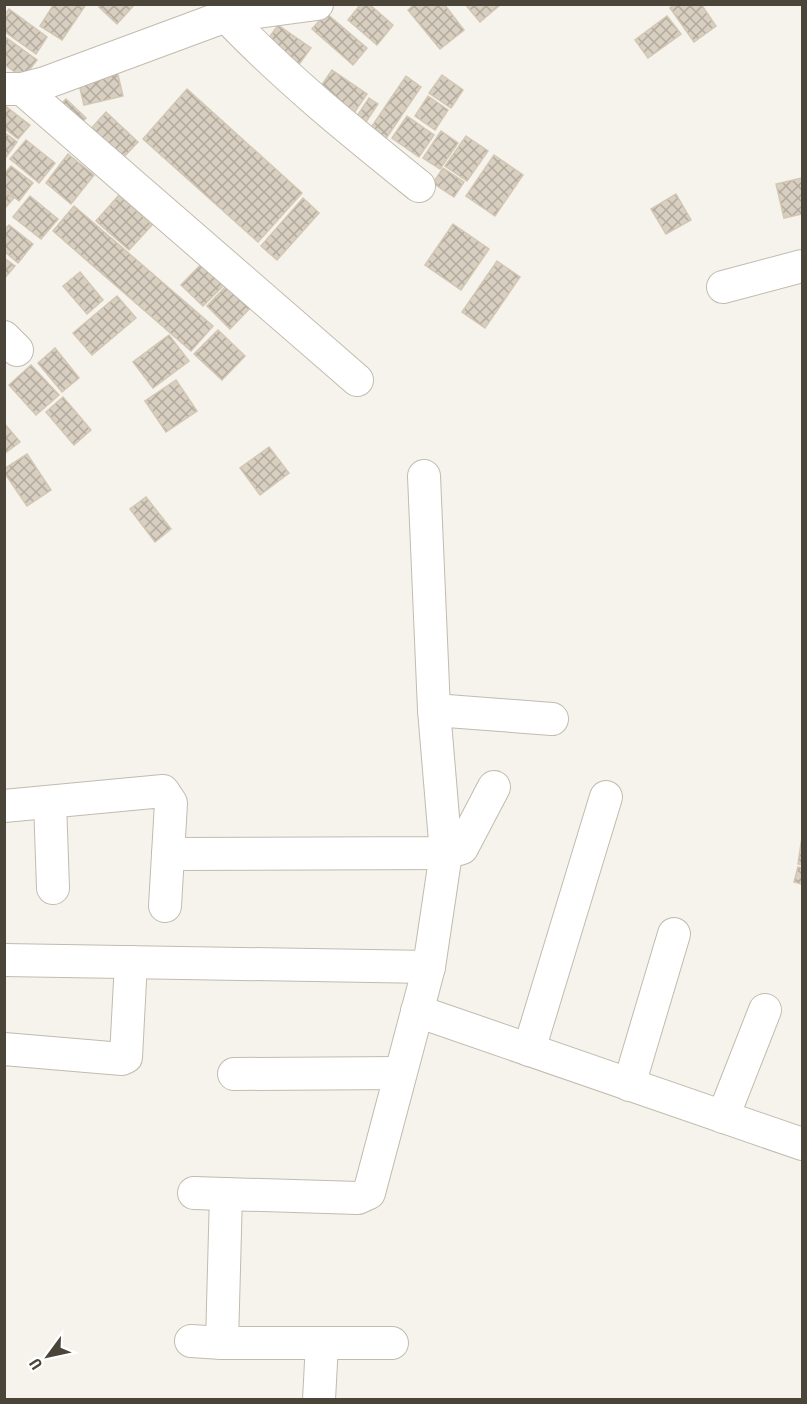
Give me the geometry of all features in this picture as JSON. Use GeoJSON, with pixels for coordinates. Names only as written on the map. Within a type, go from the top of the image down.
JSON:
{"type":"FeatureCollection","features":[{"type":"Feature","properties":{"kind":"street"},"geometry":{"type":"LineString","coordinates":[[13,89],[45,83],[226,16],[317,4]]}},
{"type":"Feature","properties":{"kind":"street"},"geometry":{"type":"LineString","coordinates":[[226,16],[296,85],[419,186]]}},
{"type":"Feature","properties":{"kind":"street"},"geometry":{"type":"LineString","coordinates":[[13,89],[357,380]]}},
{"type":"Feature","properties":{"kind":"street"},"geometry":{"type":"LineString","coordinates":[[723,287],[802,266]]}},
{"type":"Feature","properties":{"kind":"street"},"geometry":{"type":"LineString","coordinates":[[194,1193],[358,1198],[364,1197],[369,1192],[429,967],[446,854],[434,710],[424,476]]}},
{"type":"Feature","properties":{"kind":"street"},"geometry":{"type":"LineString","coordinates":[[434,710],[552,719]]}},
{"type":"Feature","properties":{"kind":"street"},"geometry":{"type":"LineString","coordinates":[[168,854],[446,854],[462,848],[494,787]]}},
{"type":"Feature","properties":{"kind":"street"},"geometry":{"type":"LineString","coordinates":[[4,806],[164,791],[171,803],[165,906]]}},
{"type":"Feature","properties":{"kind":"street"},"geometry":{"type":"LineString","coordinates":[[529,1050],[606,796]]}},
{"type":"Feature","properties":{"kind":"street"},"geometry":{"type":"LineString","coordinates":[[50,802],[53,888]]}},
{"type":"Feature","properties":{"kind":"street"},"geometry":{"type":"LineString","coordinates":[[629,1084],[674,934]]}},
{"type":"Feature","properties":{"kind":"street"},"geometry":{"type":"LineString","coordinates":[[4,960],[429,967]]}},
{"type":"Feature","properties":{"kind":"street"},"geometry":{"type":"LineString","coordinates":[[4,1049],[122,1059],[126,1057],[131,962]]}},
{"type":"Feature","properties":{"kind":"street"},"geometry":{"type":"LineString","coordinates":[[417,1011],[802,1144]]}},
{"type":"Feature","properties":{"kind":"street"},"geometry":{"type":"LineString","coordinates":[[723,1117],[765,1011]]}},
{"type":"Feature","properties":{"kind":"street"},"geometry":{"type":"LineString","coordinates":[[234,1074],[400,1073]]}},
{"type":"Feature","properties":{"kind":"street"},"geometry":{"type":"LineString","coordinates":[[222,1342],[226,1194]]}},
{"type":"Feature","properties":{"kind":"street"},"geometry":{"type":"LineString","coordinates":[[191,1341],[392,1343]]}},
{"type":"Feature","properties":{"kind":"street"},"geometry":{"type":"LineString","coordinates":[[319,1400],[322,1343]]}},
{"type":"Feature","properties":{"kind":"building"},"geometry":{"type":"Polygon","coordinates":[[[54,4],[85,6],[62,40],[40,26],[54,4]]]}},
{"type":"Feature","properties":{"kind":"building"},"geometry":{"type":"Polygon","coordinates":[[[102,4],[135,4],[117,24],[99,7],[102,4]]]}},
{"type":"Feature","properties":{"kind":"building"},"geometry":{"type":"Polygon","coordinates":[[[361,4],[369,4],[393,25],[377,45],[348,20],[361,4]]]}},
{"type":"Feature","properties":{"kind":"building"},"geometry":{"type":"Polygon","coordinates":[[[415,4],[444,4],[464,30],[440,49],[408,10],[415,4]]]}},
{"type":"Feature","properties":{"kind":"building"},"geometry":{"type":"Polygon","coordinates":[[[465,4],[501,4],[480,22],[465,4]]]}},
{"type":"Feature","properties":{"kind":"building"},"geometry":{"type":"Polygon","coordinates":[[[675,4],[701,4],[716,26],[694,42],[670,8],[675,4]]]}},
{"type":"Feature","properties":{"kind":"building"},"geometry":{"type":"Polygon","coordinates":[[[9,9],[47,37],[36,54],[4,31],[4,15],[9,9]]]}},
{"type":"Feature","properties":{"kind":"building"},"geometry":{"type":"Polygon","coordinates":[[[326,13],[367,48],[353,65],[312,29],[326,13]]]}},
{"type":"Feature","properties":{"kind":"building"},"geometry":{"type":"Polygon","coordinates":[[[667,16],[681,34],[648,58],[635,40],[667,16]]]}},
{"type":"Feature","properties":{"kind":"building"},"geometry":{"type":"Polygon","coordinates":[[[278,25],[311,48],[297,67],[264,45],[278,25]]]}},
{"type":"Feature","properties":{"kind":"building"},"geometry":{"type":"Polygon","coordinates":[[[4,36],[37,60],[23,78],[4,64],[4,36]]]}},
{"type":"Feature","properties":{"kind":"building"},"geometry":{"type":"Polygon","coordinates":[[[332,70],[367,94],[354,113],[319,89],[332,70]]]}},
{"type":"Feature","properties":{"kind":"building"},"geometry":{"type":"Polygon","coordinates":[[[117,71],[123,96],[84,105],[78,80],[117,71]]]}},
{"type":"Feature","properties":{"kind":"building"},"geometry":{"type":"Polygon","coordinates":[[[442,75],[463,90],[451,108],[429,93],[442,75]]]}},
{"type":"Feature","properties":{"kind":"building"},"geometry":{"type":"Polygon","coordinates":[[[406,76],[421,87],[385,140],[370,129],[406,76]]]}},
{"type":"Feature","properties":{"kind":"building"},"geometry":{"type":"Polygon","coordinates":[[[187,89],[302,193],[258,242],[143,139],[187,89]]]}},
{"type":"Feature","properties":{"kind":"building"},"geometry":{"type":"Polygon","coordinates":[[[428,96],[448,110],[435,130],[415,116],[428,96]]]}},
{"type":"Feature","properties":{"kind":"building"},"geometry":{"type":"Polygon","coordinates":[[[369,98],[378,104],[364,125],[355,119],[369,98]]]}},
{"type":"Feature","properties":{"kind":"building"},"geometry":{"type":"Polygon","coordinates":[[[66,99],[86,118],[74,131],[53,112],[66,99]]]}},
{"type":"Feature","properties":{"kind":"building"},"geometry":{"type":"Polygon","coordinates":[[[4,105],[30,125],[18,139],[4,128],[4,105]]]}},
{"type":"Feature","properties":{"kind":"building"},"geometry":{"type":"Polygon","coordinates":[[[106,112],[138,142],[119,162],[87,133],[106,112]]]}},
{"type":"Feature","properties":{"kind":"building"},"geometry":{"type":"Polygon","coordinates":[[[407,116],[434,135],[419,157],[392,138],[407,116]]]}},
{"type":"Feature","properties":{"kind":"building"},"geometry":{"type":"Polygon","coordinates":[[[441,131],[458,143],[440,169],[423,158],[441,131]]]}},
{"type":"Feature","properties":{"kind":"building"},"geometry":{"type":"Polygon","coordinates":[[[4,132],[17,142],[6,157],[4,156],[4,132]]]}},
{"type":"Feature","properties":{"kind":"building"},"geometry":{"type":"Polygon","coordinates":[[[466,136],[488,151],[467,181],[445,166],[466,136]]]}},
{"type":"Feature","properties":{"kind":"building"},"geometry":{"type":"Polygon","coordinates":[[[26,140],[55,163],[39,183],[10,159],[26,140]]]}},
{"type":"Feature","properties":{"kind":"building"},"geometry":{"type":"Polygon","coordinates":[[[68,154],[94,175],[71,204],[46,183],[68,154]]]}},
{"type":"Feature","properties":{"kind":"building"},"geometry":{"type":"Polygon","coordinates":[[[494,155],[523,175],[495,216],[466,196],[494,155]]]}},
{"type":"Feature","properties":{"kind":"building"},"geometry":{"type":"Polygon","coordinates":[[[11,166],[33,183],[19,201],[4,189],[4,174],[11,166]]]}},
{"type":"Feature","properties":{"kind":"building"},"geometry":{"type":"Polygon","coordinates":[[[443,168],[464,182],[454,197],[433,183],[443,168]]]}},
{"type":"Feature","properties":{"kind":"building"},"geometry":{"type":"Polygon","coordinates":[[[802,178],[802,214],[784,218],[776,184],[802,178]]]}},
{"type":"Feature","properties":{"kind":"building"},"geometry":{"type":"Polygon","coordinates":[[[4,191],[14,198],[4,209],[4,191]]]}},
{"type":"Feature","properties":{"kind":"building"},"geometry":{"type":"Polygon","coordinates":[[[676,194],[691,220],[666,234],[651,209],[676,194]]]}},
{"type":"Feature","properties":{"kind":"building"},"geometry":{"type":"Polygon","coordinates":[[[119,195],[152,225],[129,250],[96,221],[119,195]]]}},
{"type":"Feature","properties":{"kind":"building"},"geometry":{"type":"Polygon","coordinates":[[[30,196],[58,219],[41,239],[13,217],[30,196]]]}},
{"type":"Feature","properties":{"kind":"building"},"geometry":{"type":"Polygon","coordinates":[[[303,198],[319,213],[277,260],[261,246],[303,198]]]}},
{"type":"Feature","properties":{"kind":"building"},"geometry":{"type":"Polygon","coordinates":[[[74,206],[213,326],[191,351],[53,231],[74,206]]]}},
{"type":"Feature","properties":{"kind":"building"},"geometry":{"type":"Polygon","coordinates":[[[453,224],[489,249],[461,290],[425,265],[453,224]]]}},
{"type":"Feature","properties":{"kind":"building"},"geometry":{"type":"Polygon","coordinates":[[[9,225],[33,244],[18,263],[4,251],[4,230],[9,225]]]}},
{"type":"Feature","properties":{"kind":"building"},"geometry":{"type":"Polygon","coordinates":[[[210,255],[232,277],[203,306],[181,285],[210,255]]]}},
{"type":"Feature","properties":{"kind":"building"},"geometry":{"type":"Polygon","coordinates":[[[4,258],[15,266],[4,279],[4,258]]]}},
{"type":"Feature","properties":{"kind":"building"},"geometry":{"type":"Polygon","coordinates":[[[497,261],[520,277],[485,328],[462,312],[497,261]]]}},
{"type":"Feature","properties":{"kind":"building"},"geometry":{"type":"Polygon","coordinates":[[[80,272],[103,300],[87,314],[63,286],[80,272]]]}},
{"type":"Feature","properties":{"kind":"building"},"geometry":{"type":"Polygon","coordinates":[[[230,282],[253,305],[230,329],[207,306],[230,282]]]}},
{"type":"Feature","properties":{"kind":"building"},"geometry":{"type":"Polygon","coordinates":[[[117,296],[136,318],[92,355],[73,333],[117,296]]]}},
{"type":"Feature","properties":{"kind":"building"},"geometry":{"type":"Polygon","coordinates":[[[218,330],[245,356],[222,380],[194,354],[218,330]]]}},
{"type":"Feature","properties":{"kind":"building"},"geometry":{"type":"Polygon","coordinates":[[[169,335],[189,361],[153,388],[133,362],[169,335]]]}},
{"type":"Feature","properties":{"kind":"building"},"geometry":{"type":"Polygon","coordinates":[[[55,348],[79,378],[62,392],[38,363],[55,348]]]}},
{"type":"Feature","properties":{"kind":"building"},"geometry":{"type":"Polygon","coordinates":[[[31,365],[59,395],[36,415],[9,385],[31,365]]]}},
{"type":"Feature","properties":{"kind":"building"},"geometry":{"type":"Polygon","coordinates":[[[176,380],[197,411],[166,432],[145,401],[176,380]]]}},
{"type":"Feature","properties":{"kind":"building"},"geometry":{"type":"Polygon","coordinates":[[[63,397],[91,430],[74,445],[46,412],[63,397]]]}},
{"type":"Feature","properties":{"kind":"building"},"geometry":{"type":"Polygon","coordinates":[[[4,423],[20,442],[4,454],[4,423]]]}},
{"type":"Feature","properties":{"kind":"building"},"geometry":{"type":"Polygon","coordinates":[[[269,447],[289,473],[260,495],[240,468],[269,447]]]}},
{"type":"Feature","properties":{"kind":"building"},"geometry":{"type":"Polygon","coordinates":[[[27,454],[51,490],[27,506],[4,469],[27,454]]]}},
{"type":"Feature","properties":{"kind":"building"},"geometry":{"type":"Polygon","coordinates":[[[146,497],[171,529],[155,542],[130,509],[146,497]]]}},
{"type":"Feature","properties":{"kind":"building"},"geometry":{"type":"Polygon","coordinates":[[[802,837],[802,865],[798,864],[802,837]]]}},
{"type":"Feature","properties":{"kind":"building"},"geometry":{"type":"Polygon","coordinates":[[[798,867],[802,868],[802,884],[794,882],[798,867]]]}}]}
